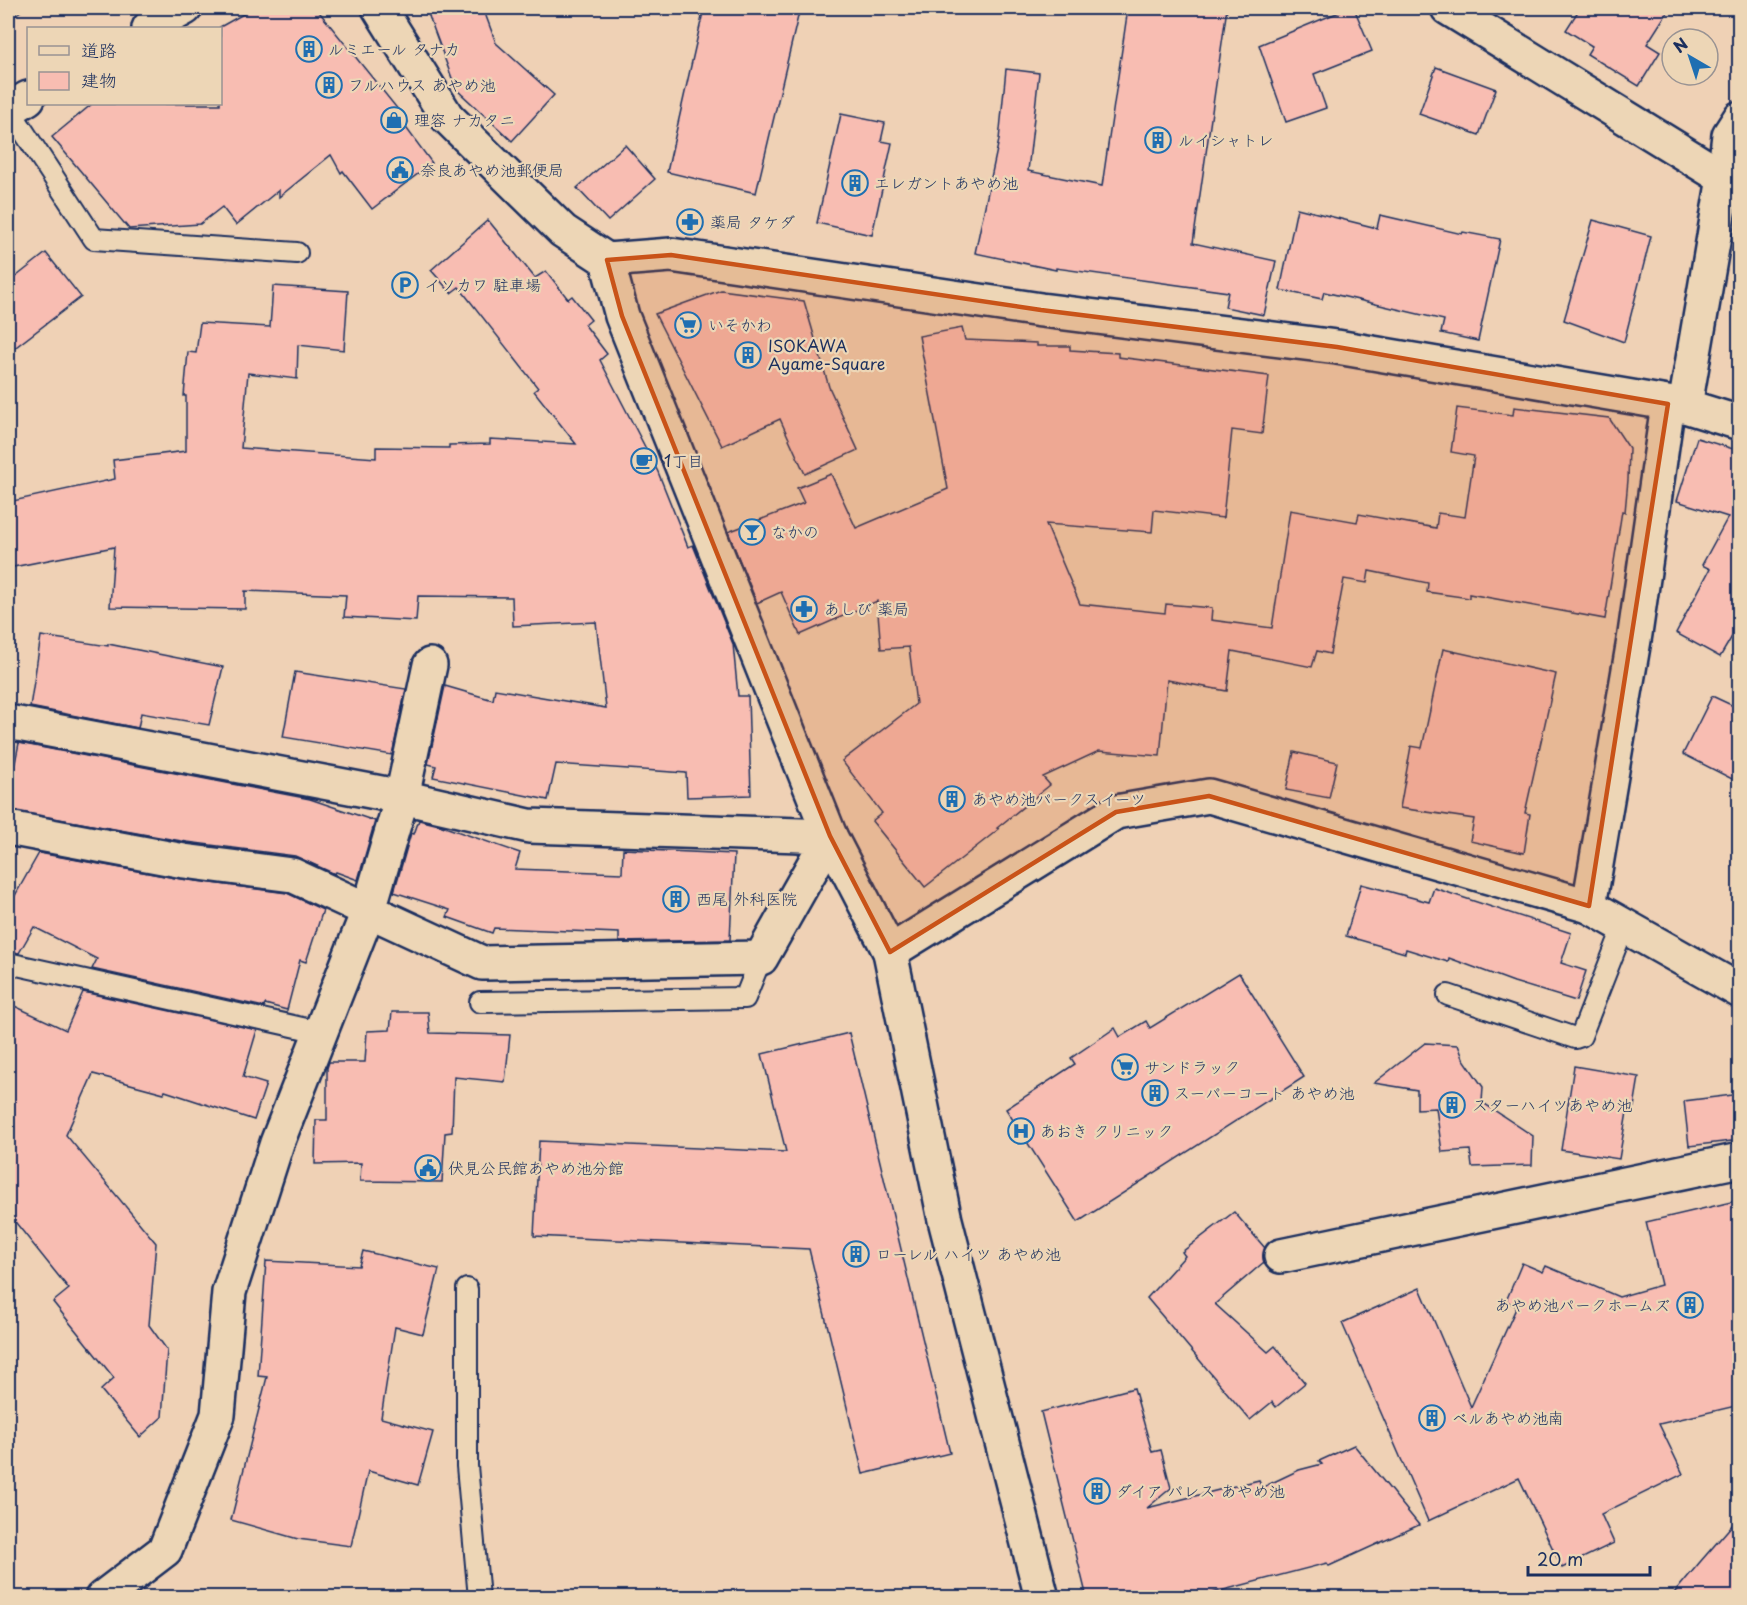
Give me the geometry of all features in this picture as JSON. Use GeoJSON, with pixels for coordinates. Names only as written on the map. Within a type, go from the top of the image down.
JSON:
{"type":"FeatureCollection","features":[{"type":"Feature","properties":{"kind":"street"},"geometry":{"type":"LineString","coordinates":[[151,27],[185,8]]}},
{"type":"Feature","properties":{"kind":"street"},"geometry":{"type":"LineString","coordinates":[[379,8],[447,117],[563,231],[607,260],[671,255],[1041,310],[1337,347],[1676,405],[1740,423]]}},
{"type":"Feature","properties":{"kind":"street"},"geometry":{"type":"LineString","coordinates":[[1448,8],[1724,178]]}},
{"type":"Feature","properties":{"kind":"street"},"geometry":{"type":"LineString","coordinates":[[1589,906],[1676,405],[1724,178],[1729,135],[1740,118]]}},
{"type":"Feature","properties":{"kind":"street"},"geometry":{"type":"LineString","coordinates":[[607,260],[622,316],[830,836],[890,952],[945,1220],[1042,1598]]}},
{"type":"Feature","properties":{"kind":"street"},"geometry":{"type":"LineString","coordinates":[[102,1598],[165,1550],[218,1415],[229,1292],[277,1143],[369,909],[402,797],[430,665]]}},
{"type":"Feature","properties":{"kind":"street"},"geometry":{"type":"LineString","coordinates":[[8,722],[402,797],[529,826],[830,836]]}},
{"type":"Feature","properties":{"kind":"street"},"geometry":{"type":"LineString","coordinates":[[890,952],[1116,812],[1209,796],[1589,906],[1740,991]]}},
{"type":"Feature","properties":{"kind":"street"},"geometry":{"type":"LineString","coordinates":[[8,828],[184,861],[292,875],[482,963],[761,958],[830,836]]}},
{"type":"Feature","properties":{"kind":"street"},"geometry":{"type":"LineString","coordinates":[[1281,1256],[1740,1160]]}},
{"type":"Feature","properties":{"kind":"lane"},"geometry":{"type":"LineString","coordinates":[[15,106],[94,239],[297,253]]}},
{"type":"Feature","properties":{"kind":"lane"},"geometry":{"type":"LineString","coordinates":[[1448,995],[1575,1038],[1581,1036],[1624,926]]}},
{"type":"Feature","properties":{"kind":"lane"},"geometry":{"type":"LineString","coordinates":[[480,1002],[745,998],[761,958]]}},
{"type":"Feature","properties":{"kind":"lane"},"geometry":{"type":"LineString","coordinates":[[8,963],[320,1032]]}},
{"type":"Feature","properties":{"kind":"lane"},"geometry":{"type":"LineString","coordinates":[[467,1289],[467,1466],[479,1598]]}},
{"type":"Feature","properties":{"kind":"highlighted area"},"geometry":{"type":"Polygon","coordinates":[[[671,255],[1041,310],[1337,347],[1668,404],[1589,906],[1209,796],[1116,812],[890,952],[830,836],[622,316],[607,260],[671,255]]]}},
{"type":"Feature","properties":{"kind":"building"},"geometry":{"type":"Polygon","coordinates":[[[254,8],[316,8],[408,122],[404,125],[432,163],[372,209],[343,171],[341,173],[331,155],[279,197],[279,190],[236,225],[222,207],[200,224],[129,229],[52,137],[91,105],[222,105],[222,27],[220,27],[254,8]]]}},
{"type":"Feature","properties":{"kind":"building"},"geometry":{"type":"Polygon","coordinates":[[[426,8],[483,8],[496,43],[554,95],[512,141],[456,89],[426,8]]]}},
{"type":"Feature","properties":{"kind":"building"},"geometry":{"type":"Polygon","coordinates":[[[704,8],[800,8],[756,193],[667,172],[704,8]]]}},
{"type":"Feature","properties":{"kind":"building","name":"ルイシャトレ"},"geometry":{"type":"Polygon","coordinates":[[[1128,8],[1227,8],[1193,243],[1276,261],[1264,315],[1225,307],[1228,292],[1056,268],[1056,270],[975,253],[999,140],[1006,69],[1039,73],[1028,171],[1102,186],[1128,8]]]}},
{"type":"Feature","properties":{"kind":"building"},"geometry":{"type":"Polygon","coordinates":[[[1349,8],[1354,8],[1372,51],[1314,74],[1326,108],[1286,122],[1259,45],[1349,8]]]}},
{"type":"Feature","properties":{"kind":"building"},"geometry":{"type":"Polygon","coordinates":[[[1580,8],[1670,8],[1647,44],[1660,52],[1639,86],[1587,54],[1592,46],[1566,30],[1580,8]]]}},
{"type":"Feature","properties":{"kind":"building"},"geometry":{"type":"Polygon","coordinates":[[[1436,67],[1496,89],[1479,135],[1419,114],[1436,67]]]}},
{"type":"Feature","properties":{"kind":"building","name":"エレガントあやめ池"},"geometry":{"type":"Polygon","coordinates":[[[841,114],[885,123],[881,141],[892,143],[872,235],[817,223],[841,114]]]}},
{"type":"Feature","properties":{"kind":"building"},"geometry":{"type":"Polygon","coordinates":[[[625,145],[655,179],[608,221],[577,188],[625,145]]]}},
{"type":"Feature","properties":{"kind":"building"},"geometry":{"type":"Polygon","coordinates":[[[1297,208],[1377,228],[1380,215],[1462,234],[1463,232],[1500,239],[1478,341],[1441,333],[1444,320],[1324,292],[1322,299],[1280,290],[1297,208]]]}},
{"type":"Feature","properties":{"kind":"building"},"geometry":{"type":"Polygon","coordinates":[[[488,220],[535,278],[546,271],[568,299],[572,296],[591,320],[585,325],[607,354],[600,360],[658,472],[688,547],[693,545],[733,644],[738,696],[748,696],[751,795],[687,797],[686,773],[556,764],[548,800],[433,777],[436,766],[428,764],[445,686],[493,700],[495,689],[606,708],[596,622],[513,626],[512,597],[418,596],[416,621],[344,617],[346,595],[245,591],[245,609],[110,607],[114,547],[8,568],[8,502],[115,479],[113,460],[186,451],[186,396],[184,396],[188,352],[196,353],[200,323],[270,327],[273,286],[348,291],[344,350],[298,345],[297,379],[248,373],[241,448],[376,458],[376,447],[449,448],[449,445],[490,444],[490,439],[576,444],[534,391],[538,388],[459,287],[451,293],[431,270],[488,220]]]}},
{"type":"Feature","properties":{"kind":"building"},"geometry":{"type":"Polygon","coordinates":[[[1593,220],[1651,236],[1624,342],[1564,320],[1593,220]]]}},
{"type":"Feature","properties":{"kind":"building"},"geometry":{"type":"Polygon","coordinates":[[[46,253],[81,297],[8,353],[8,283],[46,253]]]}},
{"type":"Feature","properties":{"kind":"building","name":"ISOKAWA Ayame-Square"},"geometry":{"type":"Polygon","coordinates":[[[721,290],[804,301],[829,387],[858,450],[805,474],[780,419],[722,446],[655,314],[721,290]]]}},
{"type":"Feature","properties":{"kind":"building"},"geometry":{"type":"Polygon","coordinates":[[[962,328],[965,340],[1037,343],[1037,346],[1070,346],[1070,350],[1118,353],[1118,357],[1269,376],[1262,434],[1232,430],[1223,518],[1154,510],[1152,532],[1046,524],[1080,604],[1165,613],[1166,604],[1212,608],[1211,620],[1272,628],[1290,510],[1357,522],[1359,514],[1436,528],[1438,513],[1465,517],[1474,456],[1451,452],[1457,408],[1513,415],[1514,407],[1609,418],[1629,448],[1625,512],[1622,511],[1605,619],[1469,594],[1469,598],[1427,592],[1428,583],[1369,571],[1367,583],[1344,579],[1330,654],[1317,651],[1312,667],[1232,651],[1227,691],[1167,680],[1160,756],[1099,751],[1043,777],[1050,785],[997,828],[999,829],[925,887],[872,821],[882,813],[842,761],[916,704],[909,647],[881,649],[877,601],[800,635],[781,592],[757,603],[728,532],[804,503],[797,488],[831,474],[856,528],[948,489],[919,336],[962,328]]]}},
{"type":"Feature","properties":{"kind":"building"},"geometry":{"type":"Polygon","coordinates":[[[1697,438],[1740,451],[1740,623],[1720,657],[1676,633],[1710,569],[1702,565],[1728,517],[1677,501],[1697,438]]]}},
{"type":"Feature","properties":{"kind":"building"},"geometry":{"type":"Polygon","coordinates":[[[41,636],[108,646],[108,644],[223,667],[209,725],[141,713],[138,728],[30,707],[41,636]]]}},
{"type":"Feature","properties":{"kind":"building"},"geometry":{"type":"Polygon","coordinates":[[[1443,649],[1556,674],[1525,813],[1530,814],[1524,853],[1470,841],[1474,819],[1400,808],[1411,746],[1422,748],[1443,649]]]}},
{"type":"Feature","properties":{"kind":"building"},"geometry":{"type":"Polygon","coordinates":[[[295,672],[406,689],[392,755],[283,737],[295,672]]]}},
{"type":"Feature","properties":{"kind":"building"},"geometry":{"type":"Polygon","coordinates":[[[1712,696],[1740,709],[1740,783],[1683,754],[1712,696]]]}},
{"type":"Feature","properties":{"kind":"building"},"geometry":{"type":"Polygon","coordinates":[[[19,743],[310,799],[375,821],[358,880],[336,872],[335,874],[295,856],[187,842],[8,810],[8,762],[15,763],[19,743]]]}},
{"type":"Feature","properties":{"kind":"building"},"geometry":{"type":"Polygon","coordinates":[[[1294,752],[1337,762],[1329,798],[1286,790],[1294,752]]]}},
{"type":"Feature","properties":{"kind":"building"},"geometry":{"type":"Polygon","coordinates":[[[419,820],[520,853],[515,869],[622,873],[623,849],[734,854],[730,940],[619,942],[619,933],[494,928],[492,933],[447,917],[450,910],[394,892],[411,833],[414,834],[419,820]]]}},
{"type":"Feature","properties":{"kind":"building"},"geometry":{"type":"Polygon","coordinates":[[[39,853],[181,879],[287,893],[323,910],[306,962],[300,960],[287,1010],[92,969],[97,959],[34,927],[19,953],[8,951],[8,908],[39,853]]]}},
{"type":"Feature","properties":{"kind":"building"},"geometry":{"type":"Polygon","coordinates":[[[1361,884],[1429,902],[1434,888],[1571,933],[1561,963],[1586,971],[1576,1001],[1514,982],[1449,958],[1448,962],[1406,949],[1405,953],[1346,936],[1361,884]]]}},
{"type":"Feature","properties":{"kind":"building","name":"スーパーコート あやめ池"},"geometry":{"type":"Polygon","coordinates":[[[1239,973],[1304,1077],[1078,1222],[1006,1109],[1075,1064],[1071,1058],[1115,1028],[1120,1037],[1146,1021],[1150,1028],[1239,973]]]}},
{"type":"Feature","properties":{"kind":"building"},"geometry":{"type":"Polygon","coordinates":[[[83,992],[257,1030],[243,1077],[266,1084],[254,1120],[165,1091],[164,1093],[93,1074],[66,1135],[156,1243],[149,1325],[167,1350],[162,1417],[140,1437],[101,1390],[114,1378],[53,1302],[69,1289],[8,1213],[8,1003],[66,1030],[83,992]]]}},
{"type":"Feature","properties":{"kind":"building"},"geometry":{"type":"Polygon","coordinates":[[[392,1012],[428,1012],[430,1033],[510,1035],[505,1082],[454,1077],[452,1132],[445,1133],[442,1182],[360,1181],[361,1163],[315,1164],[316,1120],[327,1120],[329,1062],[365,1062],[367,1031],[390,1030],[392,1012]]]}},
{"type":"Feature","properties":{"kind":"building","name":"ローレル ハイツ あやめ池"},"geometry":{"type":"Polygon","coordinates":[[[849,1033],[950,1453],[863,1474],[809,1249],[534,1236],[539,1141],[786,1152],[762,1054],[849,1033]]]}},
{"type":"Feature","properties":{"kind":"building","name":"スターハイツあやめ池"},"geometry":{"type":"Polygon","coordinates":[[[1425,1043],[1458,1045],[1463,1058],[1483,1087],[1482,1102],[1533,1136],[1532,1165],[1472,1167],[1470,1150],[1442,1152],[1436,1108],[1417,1109],[1417,1090],[1374,1083],[1425,1043]]]}},
{"type":"Feature","properties":{"kind":"building"},"geometry":{"type":"Polygon","coordinates":[[[1574,1066],[1639,1077],[1634,1107],[1628,1106],[1619,1159],[1561,1150],[1574,1066]]]}},
{"type":"Feature","properties":{"kind":"building"},"geometry":{"type":"Polygon","coordinates":[[[1740,1094],[1740,1140],[1689,1146],[1684,1101],[1740,1094]]]}},
{"type":"Feature","properties":{"kind":"building"},"geometry":{"type":"Polygon","coordinates":[[[1740,1200],[1740,1405],[1659,1424],[1683,1474],[1601,1514],[1614,1543],[1562,1568],[1519,1478],[1428,1521],[1342,1323],[1420,1288],[1471,1407],[1517,1306],[1506,1301],[1522,1263],[1543,1272],[1546,1266],[1619,1297],[1661,1285],[1646,1222],[1740,1200]]]}},
{"type":"Feature","properties":{"kind":"building"},"geometry":{"type":"Polygon","coordinates":[[[1234,1212],[1265,1248],[1264,1262],[1215,1304],[1268,1352],[1275,1346],[1305,1383],[1276,1407],[1272,1402],[1250,1420],[1147,1298],[1185,1256],[1182,1252],[1234,1212]]]}},
{"type":"Feature","properties":{"kind":"building"},"geometry":{"type":"Polygon","coordinates":[[[363,1251],[439,1269],[423,1334],[395,1327],[381,1418],[433,1432],[418,1485],[368,1471],[351,1546],[298,1539],[231,1520],[267,1377],[258,1376],[266,1261],[359,1266],[363,1251]]]}},
{"type":"Feature","properties":{"kind":"building","name":"ダイア パレス あやめ池"},"geometry":{"type":"Polygon","coordinates":[[[1134,1388],[1152,1452],[1161,1450],[1171,1488],[1147,1508],[1259,1480],[1261,1488],[1299,1470],[1322,1464],[1319,1461],[1354,1445],[1419,1525],[1329,1566],[1327,1563],[1193,1598],[1087,1598],[1041,1412],[1134,1388]]]}},
{"type":"Feature","properties":{"kind":"building"},"geometry":{"type":"Polygon","coordinates":[[[1740,1516],[1740,1598],[1670,1598],[1700,1562],[1740,1516]]]}},
{"type":"Feature","properties":{"kind":"railway"},"geometry":{"type":"LineString","coordinates":[[8,17],[20,8]]}},
{"type":"Feature","properties":{"kind":"place","name":"ルミエール タナカ"},"geometry":{"type":"Point","coordinates":[309,49]}},
{"type":"Feature","properties":{"kind":"place","name":"フルハウス あやめ池"},"geometry":{"type":"Point","coordinates":[329,85]}},
{"type":"Feature","properties":{"kind":"place","name":"理容 ナカタニ"},"geometry":{"type":"Point","coordinates":[394,120]}},
{"type":"Feature","properties":{"kind":"place","name":"ルイシャトレ"},"geometry":{"type":"Point","coordinates":[1158,140]}},
{"type":"Feature","properties":{"kind":"place","name":"奈良あやめ池郵便局"},"geometry":{"type":"Point","coordinates":[400,170]}},
{"type":"Feature","properties":{"kind":"place","name":"エレガントあやめ池"},"geometry":{"type":"Point","coordinates":[855,183]}},
{"type":"Feature","properties":{"kind":"place","name":"薬局 タケダ"},"geometry":{"type":"Point","coordinates":[690,222]}},
{"type":"Feature","properties":{"kind":"place","name":"イソカワ 駐車場"},"geometry":{"type":"Point","coordinates":[405,285]}},
{"type":"Feature","properties":{"kind":"place","name":"いそかわ"},"geometry":{"type":"Point","coordinates":[688,325]}},
{"type":"Feature","properties":{"kind":"place","name":"ISOKAWA Ayame-Square"},"geometry":{"type":"Point","coordinates":[748,355]}},
{"type":"Feature","properties":{"kind":"place","name":"1丁目"},"geometry":{"type":"Point","coordinates":[644,461]}},
{"type":"Feature","properties":{"kind":"place","name":"なかの"},"geometry":{"type":"Point","coordinates":[752,532]}},
{"type":"Feature","properties":{"kind":"place","name":"あしび 薬局"},"geometry":{"type":"Point","coordinates":[804,609]}},
{"type":"Feature","properties":{"kind":"place","name":"あやめ池パークスイーツ"},"geometry":{"type":"Point","coordinates":[952,799]}},
{"type":"Feature","properties":{"kind":"place","name":"西尾 外科医院"},"geometry":{"type":"Point","coordinates":[676,899]}},
{"type":"Feature","properties":{"kind":"place","name":"サンドラック"},"geometry":{"type":"Point","coordinates":[1125,1067]}},
{"type":"Feature","properties":{"kind":"place","name":"スーパーコート あやめ池"},"geometry":{"type":"Point","coordinates":[1155,1093]}},
{"type":"Feature","properties":{"kind":"place","name":"スターハイツあやめ池"},"geometry":{"type":"Point","coordinates":[1452,1105]}},
{"type":"Feature","properties":{"kind":"place","name":"あおき クリニック"},"geometry":{"type":"Point","coordinates":[1021,1131]}},
{"type":"Feature","properties":{"kind":"place","name":"伏見公民館あやめ池分館"},"geometry":{"type":"Point","coordinates":[428,1168]}},
{"type":"Feature","properties":{"kind":"place","name":"ローレル ハイツ あやめ池"},"geometry":{"type":"Point","coordinates":[856,1254]}},
{"type":"Feature","properties":{"kind":"place","name":"あやめ池パークホームズ"},"geometry":{"type":"Point","coordinates":[1690,1305]}},
{"type":"Feature","properties":{"kind":"place","name":"ベルあやめ池南"},"geometry":{"type":"Point","coordinates":[1432,1418]}},
{"type":"Feature","properties":{"kind":"place","name":"ダイア パレス あやめ池"},"geometry":{"type":"Point","coordinates":[1097,1491]}}]}
